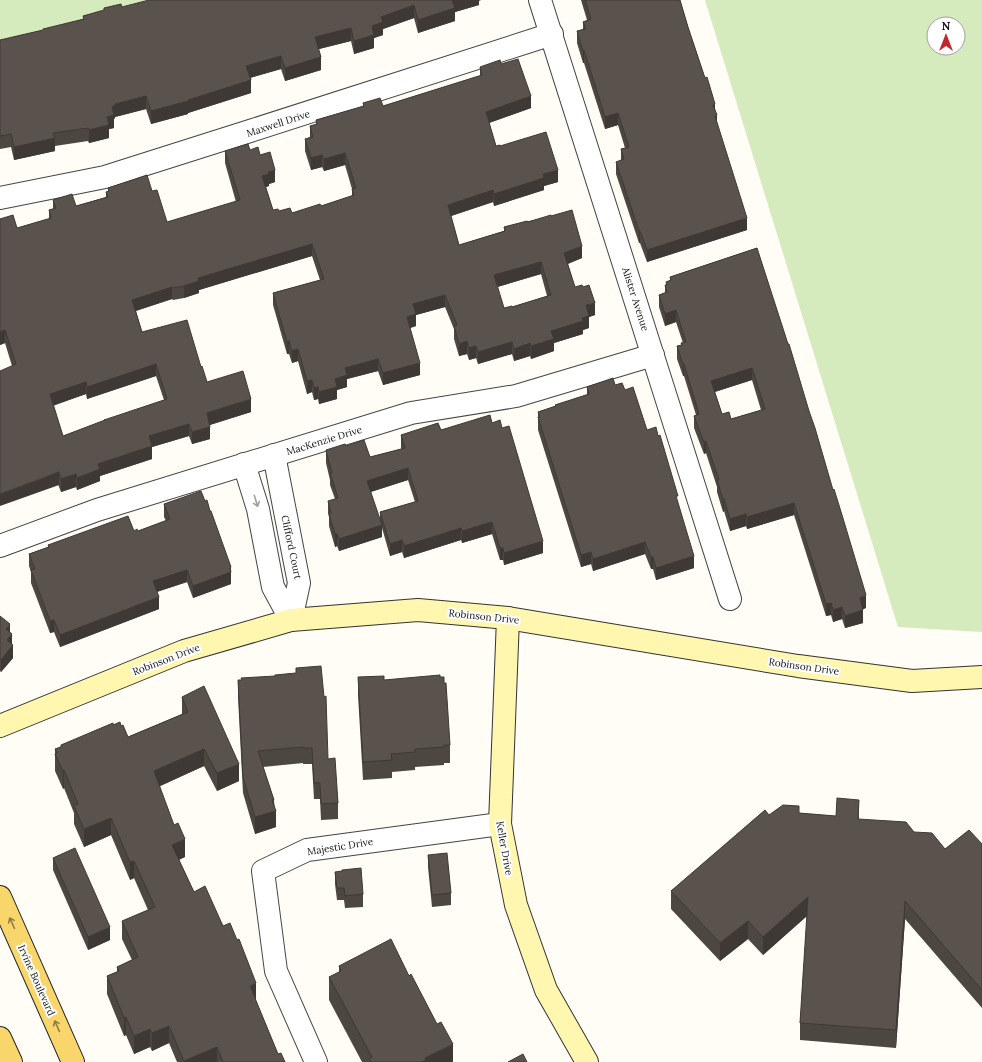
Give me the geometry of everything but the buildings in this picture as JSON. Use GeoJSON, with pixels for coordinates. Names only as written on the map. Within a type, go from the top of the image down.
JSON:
{"type":"FeatureCollection","features":[{"type":"Feature","properties":{"kind":"main road","name":"Irvine Boulevard"},"geometry":{"type":"LineString","coordinates":[[0,898],[73,1062]]}},
{"type":"Feature","properties":{"kind":"main road"},"geometry":{"type":"LineString","coordinates":[[0,1038],[10,1062]]}},
{"type":"Feature","properties":{"kind":"street","name":"Alister Avenue"},"geometry":{"type":"LineString","coordinates":[[540,0],[730,599]]}},
{"type":"Feature","properties":{"kind":"street","name":"Maxwell Drive"},"geometry":{"type":"LineString","coordinates":[[0,198],[105,177],[250,132],[552,34]]}},
{"type":"Feature","properties":{"kind":"street","name":"MacKenzie Drive"},"geometry":{"type":"LineString","coordinates":[[0,546],[97,510],[411,413],[516,396],[653,355]]}},
{"type":"Feature","properties":{"kind":"street","name":"Clifford Court"},"geometry":{"type":"LineString","coordinates":[[274,455],[300,583],[291,620]]}},
{"type":"Feature","properties":{"kind":"street"},"geometry":{"type":"LineString","coordinates":[[244,464],[258,509],[273,587],[291,620]]}},
{"type":"Feature","properties":{"kind":"street","name":"Robinson Drive"},"geometry":{"type":"LineString","coordinates":[[0,726],[184,651],[291,620],[418,610],[508,618],[798,666],[912,681],[982,677]]}},
{"type":"Feature","properties":{"kind":"street","name":"Keller Drive"},"geometry":{"type":"LineString","coordinates":[[508,618],[500,824],[516,905],[546,990],[587,1062]]}},
{"type":"Feature","properties":{"kind":"street","name":"Majestic Drive"},"geometry":{"type":"LineString","coordinates":[[316,1062],[276,971],[263,871],[307,850],[500,824]]}},
{"type":"Feature","properties":{"kind":"green space"},"geometry":{"type":"Polygon","coordinates":[[[0,0],[161,0],[0,44],[0,0]]]}},
{"type":"Feature","properties":{"kind":"green space"},"geometry":{"type":"Polygon","coordinates":[[[705,0],[982,0],[982,632],[898,627],[705,0]]]}}]}
